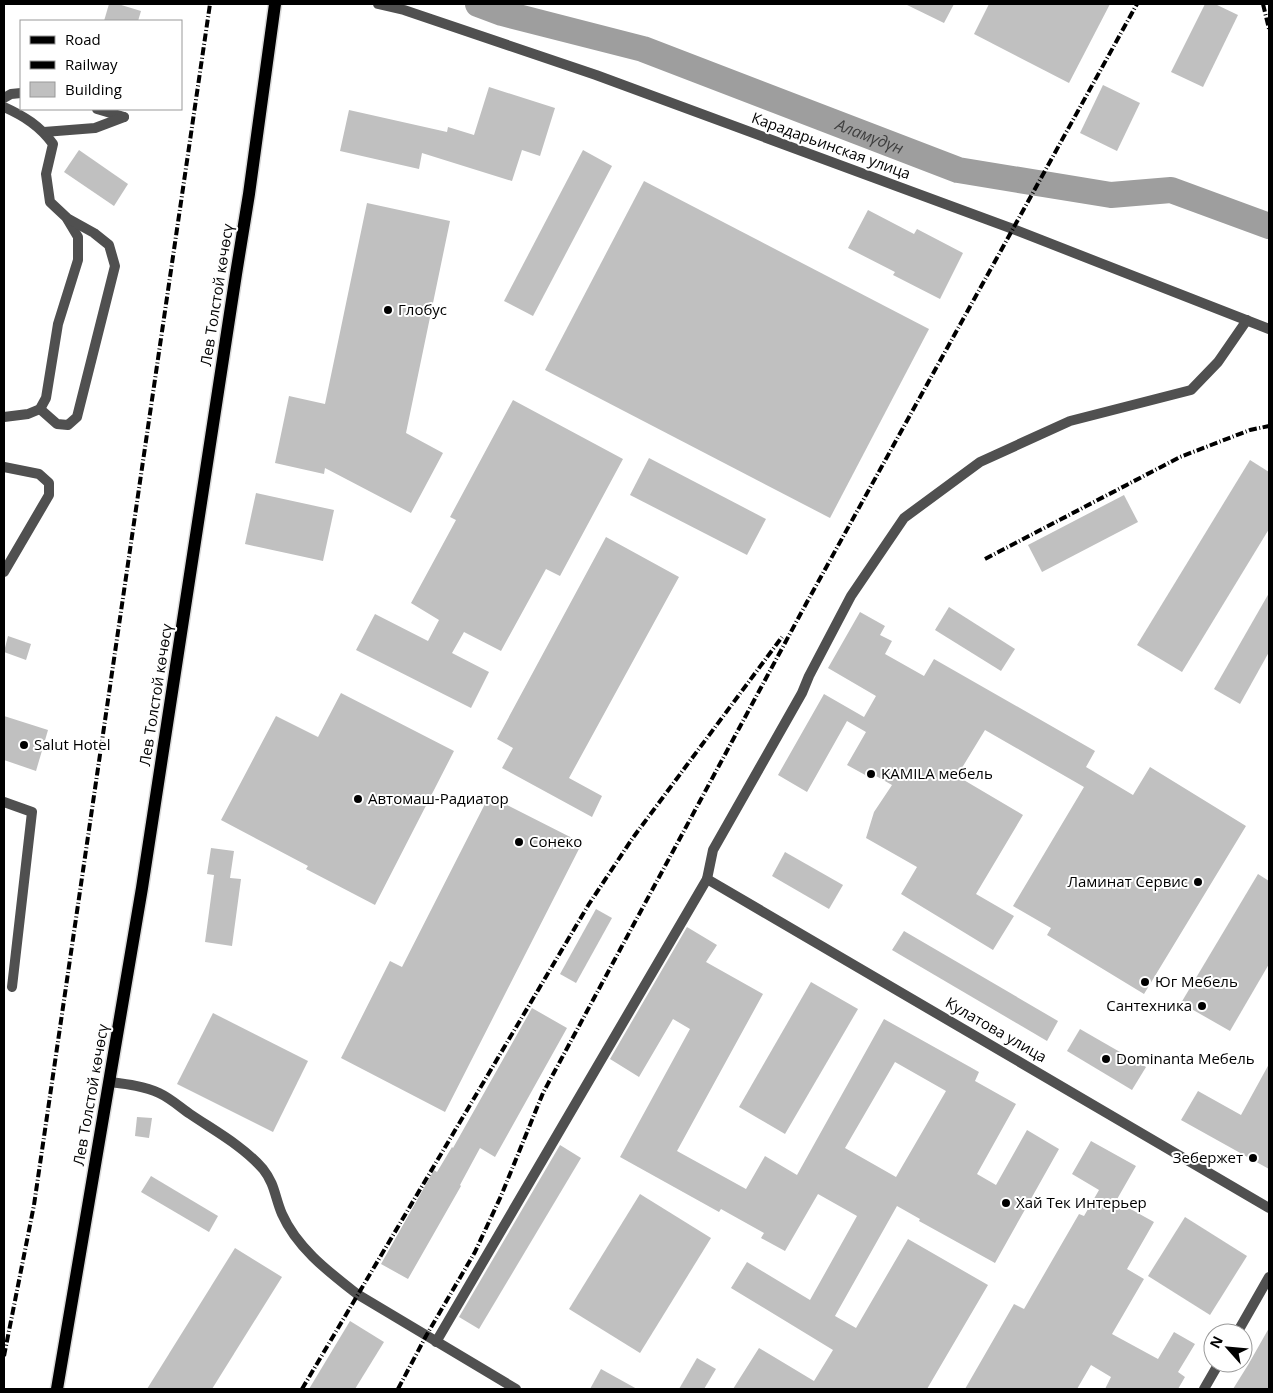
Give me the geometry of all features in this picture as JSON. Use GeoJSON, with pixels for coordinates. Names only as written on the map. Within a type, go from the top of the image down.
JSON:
{"type":"FeatureCollection","features":[{"type":"Feature","properties":{"kind":"main road","name":"Лев Толстой көчөсү"},"geometry":{"type":"LineString","coordinates":[[57,1389],[142,888],[249,194],[275,4]]}},
{"type":"Feature","properties":{"kind":"street","name":"Карадарьинская улица"},"geometry":{"type":"LineString","coordinates":[[378,4],[413,13],[596,75],[1013,229],[1269,329]]}},
{"type":"Feature","properties":{"kind":"street"},"geometry":{"type":"LineString","coordinates":[[4,98],[20,93]]}},
{"type":"Feature","properties":{"kind":"street"},"geometry":{"type":"LineString","coordinates":[[4,107],[22,115],[44,132],[53,144],[46,174],[50,202],[66,218],[78,237],[78,260],[58,324],[46,398],[40,409],[28,414],[4,416]]}},
{"type":"Feature","properties":{"kind":"street"},"geometry":{"type":"LineString","coordinates":[[44,132],[95,128],[124,117],[100,110]]}},
{"type":"Feature","properties":{"kind":"street"},"geometry":{"type":"LineString","coordinates":[[40,409],[57,424],[68,425],[77,417],[115,266],[109,245],[94,233],[66,218]]}},
{"type":"Feature","properties":{"kind":"street"},"geometry":{"type":"LineString","coordinates":[[436,1342],[707,879],[713,850],[802,693],[851,596],[904,518],[980,462],[1070,421],[1190,390],[1218,362],[1247,320]]}},
{"type":"Feature","properties":{"kind":"street"},"geometry":{"type":"LineString","coordinates":[[4,466],[39,474],[49,483],[49,495],[4,572]]}},
{"type":"Feature","properties":{"kind":"street"},"geometry":{"type":"LineString","coordinates":[[4,802],[32,812],[12,987]]}},
{"type":"Feature","properties":{"kind":"street","name":"Кулатова улица"},"geometry":{"type":"LineString","coordinates":[[707,879],[1269,1208]]}},
{"type":"Feature","properties":{"kind":"street"},"geometry":{"type":"LineString","coordinates":[[110,1082],[159,1093],[243,1150],[263,1170],[274,1185],[281,1213],[293,1234],[304,1248],[357,1294],[516,1389]]}},
{"type":"Feature","properties":{"kind":"street"},"geometry":{"type":"LineString","coordinates":[[1242,1323],[1269,1277]]}},
{"type":"Feature","properties":{"kind":"street"},"geometry":{"type":"LineString","coordinates":[[1204,1389],[1213,1373]]}},
{"type":"Feature","properties":{"kind":"building"},"geometry":{"type":"Polygon","coordinates":[[[109,4],[118,4],[141,11],[138,20],[104,20],[109,4]]]}},
{"type":"Feature","properties":{"kind":"building"},"geometry":{"type":"Polygon","coordinates":[[[905,4],[954,4],[944,23],[905,4]]]}},
{"type":"Feature","properties":{"kind":"building"},"geometry":{"type":"Polygon","coordinates":[[[989,4],[1110,4],[1069,83],[974,34],[989,4]]]}},
{"type":"Feature","properties":{"kind":"building"},"geometry":{"type":"Polygon","coordinates":[[[1205,4],[1215,4],[1238,15],[1203,87],[1171,72],[1205,4]]]}},
{"type":"Feature","properties":{"kind":"building"},"geometry":{"type":"Polygon","coordinates":[[[1103,85],[1140,103],[1117,151],[1080,133],[1103,85]]]}},
{"type":"Feature","properties":{"kind":"building"},"geometry":{"type":"Polygon","coordinates":[[[489,87],[555,108],[540,156],[522,150],[512,181],[422,153],[419,169],[340,151],[349,110],[447,132],[448,127],[474,135],[489,87]]]}},
{"type":"Feature","properties":{"kind":"building"},"geometry":{"type":"Polygon","coordinates":[[[79,150],[128,184],[114,206],[64,172],[79,150]]]}},
{"type":"Feature","properties":{"kind":"building"},"geometry":{"type":"Polygon","coordinates":[[[583,150],[612,166],[533,316],[504,301],[583,150]]]}},
{"type":"Feature","properties":{"kind":"building"},"geometry":{"type":"Polygon","coordinates":[[[644,181],[929,329],[830,518],[545,370],[644,181]]]}},
{"type":"Feature","properties":{"kind":"building","name":"Глобус"},"geometry":{"type":"Polygon","coordinates":[[[367,203],[450,221],[406,433],[443,453],[411,513],[325,468],[324,474],[275,463],[289,396],[325,404],[367,203]]]}},
{"type":"Feature","properties":{"kind":"building"},"geometry":{"type":"Polygon","coordinates":[[[868,210],[914,234],[917,229],[963,253],[940,299],[893,275],[895,272],[848,248],[868,210]]]}},
{"type":"Feature","properties":{"kind":"building"},"geometry":{"type":"Polygon","coordinates":[[[513,400],[623,459],[560,576],[546,569],[501,651],[464,632],[452,653],[489,672],[471,708],[356,650],[375,614],[428,641],[439,620],[411,603],[456,520],[450,517],[513,400]]]}},
{"type":"Feature","properties":{"kind":"building"},"geometry":{"type":"Polygon","coordinates":[[[649,458],[766,519],[747,555],[630,495],[649,458]]]}},
{"type":"Feature","properties":{"kind":"building"},"geometry":{"type":"Polygon","coordinates":[[[1250,460],[1269,472],[1269,529],[1182,672],[1137,645],[1250,460]]]}},
{"type":"Feature","properties":{"kind":"building"},"geometry":{"type":"Polygon","coordinates":[[[256,493],[334,510],[323,561],[245,544],[256,493]]]}},
{"type":"Feature","properties":{"kind":"building"},"geometry":{"type":"Polygon","coordinates":[[[1124,495],[1138,522],[1042,572],[1028,545],[1124,495]]]}},
{"type":"Feature","properties":{"kind":"building"},"geometry":{"type":"Polygon","coordinates":[[[606,537],[679,577],[569,778],[602,796],[592,817],[502,768],[513,748],[497,739],[606,537]]]}},
{"type":"Feature","properties":{"kind":"building"},"geometry":{"type":"Polygon","coordinates":[[[1269,593],[1269,652],[1240,704],[1214,689],[1269,593]]]}},
{"type":"Feature","properties":{"kind":"building"},"geometry":{"type":"Polygon","coordinates":[[[949,607],[1015,649],[1001,671],[935,630],[949,607]]]}},
{"type":"Feature","properties":{"kind":"building"},"geometry":{"type":"Polygon","coordinates":[[[860,612],[885,626],[880,635],[892,641],[885,654],[924,676],[934,659],[1095,751],[1086,767],[1133,795],[1150,767],[1246,826],[1144,994],[1047,935],[1051,928],[1013,906],[1084,787],[985,730],[957,776],[1023,815],[976,894],[1014,916],[993,950],[901,894],[917,867],[866,838],[874,812],[892,785],[869,772],[867,776],[847,765],[866,732],[847,721],[807,792],[778,775],[824,694],[864,717],[876,696],[828,668],[860,612]]]}},
{"type":"Feature","properties":{"kind":"building"},"geometry":{"type":"Polygon","coordinates":[[[8,636],[31,644],[26,660],[4,652],[8,636]]]}},
{"type":"Feature","properties":{"kind":"building","name":"Автомаш-Радиатор"},"geometry":{"type":"Polygon","coordinates":[[[341,693],[454,751],[375,905],[306,869],[308,866],[221,820],[276,716],[318,737],[341,693]]]}},
{"type":"Feature","properties":{"kind":"building","name":"Salut Hotel"},"geometry":{"type":"Polygon","coordinates":[[[4,716],[48,730],[36,771],[4,760],[4,716]]]}},
{"type":"Feature","properties":{"kind":"building"},"geometry":{"type":"Polygon","coordinates":[[[489,796],[582,843],[445,1112],[341,1058],[390,961],[402,967],[489,796]]]}},
{"type":"Feature","properties":{"kind":"building"},"geometry":{"type":"Polygon","coordinates":[[[211,848],[234,851],[230,878],[241,879],[232,946],[205,942],[214,875],[207,874],[211,848]]]}},
{"type":"Feature","properties":{"kind":"building"},"geometry":{"type":"Polygon","coordinates":[[[785,852],[843,885],[829,909],[772,876],[785,852]]]}},
{"type":"Feature","properties":{"kind":"building"},"geometry":{"type":"Polygon","coordinates":[[[1258,874],[1269,881],[1269,964],[1230,1031],[1181,1003],[1258,874]]]}},
{"type":"Feature","properties":{"kind":"building"},"geometry":{"type":"Polygon","coordinates":[[[596,909],[612,918],[576,983],[560,974],[596,909]]]}},
{"type":"Feature","properties":{"kind":"building"},"geometry":{"type":"Polygon","coordinates":[[[687,927],[717,945],[706,962],[763,994],[677,1151],[746,1189],[765,1156],[797,1175],[884,1019],[979,1072],[975,1081],[1016,1104],[977,1174],[996,1185],[1027,1130],[1059,1149],[995,1263],[919,1221],[920,1219],[897,1206],[835,1316],[856,1328],[908,1239],[988,1285],[927,1389],[733,1389],[759,1348],[814,1381],[833,1350],[731,1288],[747,1262],[810,1300],[857,1216],[818,1194],[785,1251],[761,1238],[764,1233],[721,1209],[719,1212],[620,1157],[690,1029],[673,1019],[639,1077],[610,1059],[687,927]],[[895,1062],[845,1148],[896,1177],[946,1091],[895,1062]]]}},
{"type":"Feature","properties":{"kind":"building"},"geometry":{"type":"Polygon","coordinates":[[[904,931],[1058,1021],[1047,1041],[892,950],[904,931]]]}},
{"type":"Feature","properties":{"kind":"building"},"geometry":{"type":"Polygon","coordinates":[[[811,982],[858,1009],[785,1134],[739,1107],[811,982]]]}},
{"type":"Feature","properties":{"kind":"building"},"geometry":{"type":"Polygon","coordinates":[[[532,1008],[567,1028],[495,1157],[480,1148],[461,1186],[408,1279],[381,1264],[434,1170],[437,1172],[453,1148],[532,1008]]]}},
{"type":"Feature","properties":{"kind":"building"},"geometry":{"type":"Polygon","coordinates":[[[213,1013],[308,1061],[273,1132],[177,1084],[213,1013]]]}},
{"type":"Feature","properties":{"kind":"building","name":"Dominanta Мебель"},"geometry":{"type":"Polygon","coordinates":[[[1080,1029],[1146,1067],[1132,1090],[1067,1051],[1080,1029]]]}},
{"type":"Feature","properties":{"kind":"building"},"geometry":{"type":"Polygon","coordinates":[[[1269,1064],[1269,1169],[1181,1120],[1198,1091],[1241,1115],[1269,1064]]]}},
{"type":"Feature","properties":{"kind":"building"},"geometry":{"type":"Polygon","coordinates":[[[137,1117],[152,1118],[149,1138],[135,1136],[137,1117]]]}},
{"type":"Feature","properties":{"kind":"building"},"geometry":{"type":"Polygon","coordinates":[[[1091,1141],[1136,1166],[1116,1201],[1154,1222],[1127,1269],[1144,1279],[1112,1334],[1158,1359],[1174,1332],[1195,1344],[1178,1372],[1185,1377],[1178,1389],[1105,1389],[1111,1377],[1091,1365],[1077,1389],[965,1389],[1014,1304],[1024,1309],[1079,1214],[1084,1216],[1099,1190],[1072,1174],[1091,1141]]]}},
{"type":"Feature","properties":{"kind":"building"},"geometry":{"type":"Polygon","coordinates":[[[560,1145],[581,1158],[479,1329],[459,1317],[560,1145]]]}},
{"type":"Feature","properties":{"kind":"building"},"geometry":{"type":"Polygon","coordinates":[[[151,1176],[218,1216],[209,1232],[141,1192],[151,1176]]]}},
{"type":"Feature","properties":{"kind":"building"},"geometry":{"type":"Polygon","coordinates":[[[640,1194],[711,1238],[640,1353],[569,1309],[640,1194]]]}},
{"type":"Feature","properties":{"kind":"building"},"geometry":{"type":"Polygon","coordinates":[[[1185,1217],[1247,1256],[1210,1315],[1148,1276],[1185,1217]]]}},
{"type":"Feature","properties":{"kind":"building"},"geometry":{"type":"Polygon","coordinates":[[[235,1248],[282,1277],[212,1389],[147,1389],[235,1248]]]}},
{"type":"Feature","properties":{"kind":"building"},"geometry":{"type":"Polygon","coordinates":[[[350,1321],[384,1342],[355,1389],[309,1389],[350,1321]]]}},
{"type":"Feature","properties":{"kind":"building"},"geometry":{"type":"Polygon","coordinates":[[[1269,1328],[1269,1389],[1233,1389],[1243,1373],[1253,1373],[1253,1356],[1269,1328]]]}},
{"type":"Feature","properties":{"kind":"building"},"geometry":{"type":"Polygon","coordinates":[[[697,1358],[716,1369],[704,1389],[679,1389],[697,1358]]]}},
{"type":"Feature","properties":{"kind":"building"},"geometry":{"type":"Polygon","coordinates":[[[601,1369],[637,1389],[590,1389],[601,1369]]]}},
{"type":"Feature","properties":{"kind":"waterway","name":"Аламүдүн"},"geometry":{"type":"LineString","coordinates":[[478,4],[502,13],[643,49],[958,170],[1111,195],[1171,190],[1269,226]]}},
{"type":"Feature","properties":{"kind":"railway"},"geometry":{"type":"LineString","coordinates":[[4,1356],[34,1205],[210,4]]}},
{"type":"Feature","properties":{"kind":"railway"},"geometry":{"type":"LineString","coordinates":[[398,1389],[426,1336],[475,1252],[501,1196],[543,1093],[807,602],[1137,4]]}},
{"type":"Feature","properties":{"kind":"railway"},"geometry":{"type":"LineString","coordinates":[[1263,4],[1269,29]]}},
{"type":"Feature","properties":{"kind":"railway"},"geometry":{"type":"LineString","coordinates":[[985,559],[1180,457],[1250,430],[1269,426]]}},
{"type":"Feature","properties":{"kind":"railway"},"geometry":{"type":"LineString","coordinates":[[302,1389],[589,904],[632,839],[782,637]]}},
{"type":"Feature","properties":{"kind":"place","name":"Глобус"},"geometry":{"type":"Point","coordinates":[388,310]}},
{"type":"Feature","properties":{"kind":"place","name":"Salut Hotel"},"geometry":{"type":"Point","coordinates":[24,745]}},
{"type":"Feature","properties":{"kind":"place","name":"KAMILA мебель"},"geometry":{"type":"Point","coordinates":[871,774]}},
{"type":"Feature","properties":{"kind":"place","name":"Автомаш-Радиатор"},"geometry":{"type":"Point","coordinates":[358,799]}},
{"type":"Feature","properties":{"kind":"place","name":"Сонеко"},"geometry":{"type":"Point","coordinates":[519,842]}},
{"type":"Feature","properties":{"kind":"place","name":"Ламинат Сервис"},"geometry":{"type":"Point","coordinates":[1198,882]}},
{"type":"Feature","properties":{"kind":"place","name":"Юг Мебель"},"geometry":{"type":"Point","coordinates":[1145,982]}},
{"type":"Feature","properties":{"kind":"place","name":"Сантехника"},"geometry":{"type":"Point","coordinates":[1202,1006]}},
{"type":"Feature","properties":{"kind":"place","name":"Dominanta Мебель"},"geometry":{"type":"Point","coordinates":[1106,1059]}},
{"type":"Feature","properties":{"kind":"place","name":"Зебержет"},"geometry":{"type":"Point","coordinates":[1253,1158]}},
{"type":"Feature","properties":{"kind":"place","name":"Хай Тек Интерьер"},"geometry":{"type":"Point","coordinates":[1006,1203]}}]}
